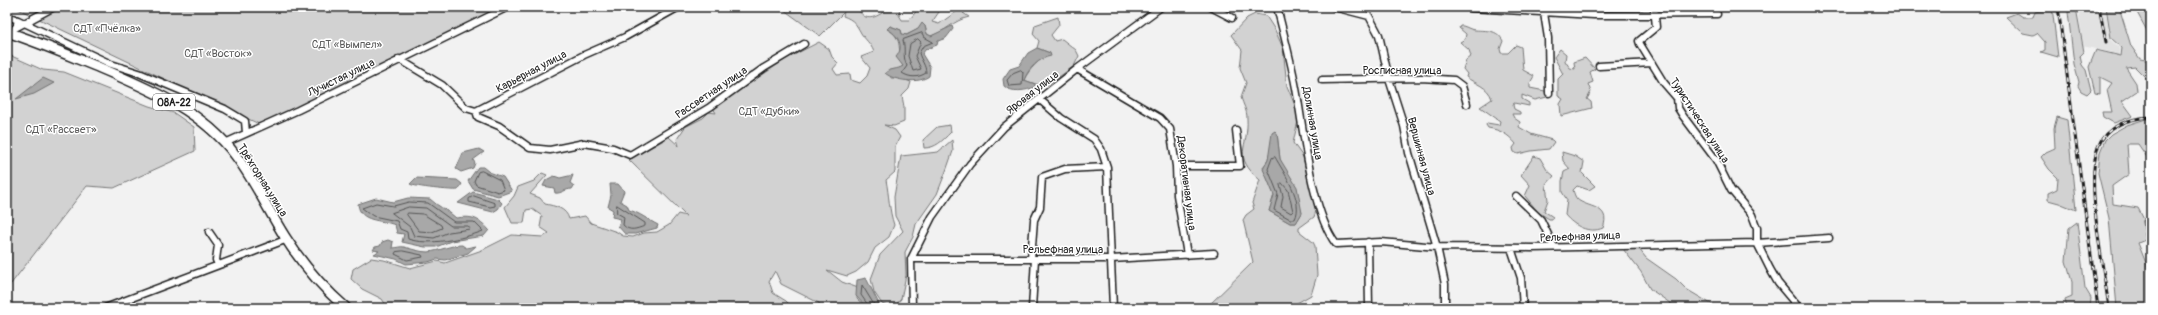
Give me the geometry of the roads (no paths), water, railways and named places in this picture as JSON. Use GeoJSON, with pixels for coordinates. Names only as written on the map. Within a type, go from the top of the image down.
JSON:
{"type":"FeatureCollection","features":[{"type":"Feature","properties":{"kind":"highway","name":"Трёхгорная улица"},"geometry":{"type":"LineString","coordinates":[[9,31],[38,42],[162,96],[201,119],[225,143],[246,171],[285,240],[303,266],[328,294],[346,308]]}},
{"type":"Feature","properties":{"kind":"street"},"geometry":{"type":"LineString","coordinates":[[9,31],[21,22],[54,7]]}},
{"type":"Feature","properties":{"kind":"street","name":"Лучистая улица"},"geometry":{"type":"LineString","coordinates":[[225,143],[508,7]]}},
{"type":"Feature","properties":{"kind":"street","name":"Карьерная улица"},"geometry":{"type":"LineString","coordinates":[[476,111],[584,55],[625,37],[644,25],[679,7]]}},
{"type":"Feature","properties":{"kind":"street","name":"Яровая улица"},"geometry":{"type":"LineString","coordinates":[[911,259],[932,216],[970,164],[1004,127],[1077,69],[1161,7]]}},
{"type":"Feature","properties":{"kind":"street"},"geometry":{"type":"LineString","coordinates":[[1211,7],[1232,18]]}},
{"type":"Feature","properties":{"kind":"street","name":"Долинная улица"},"geometry":{"type":"LineString","coordinates":[[1277,7],[1294,78],[1322,217],[1332,242]]}},
{"type":"Feature","properties":{"kind":"street","name":"Вершинная улица"},"geometry":{"type":"LineString","coordinates":[[1334,7],[1365,14],[1371,20],[1379,35],[1389,79],[1404,126],[1409,153],[1437,247],[1445,284],[1445,308]]}},
{"type":"Feature","properties":{"kind":"street"},"geometry":{"type":"LineString","coordinates":[[1654,7],[1656,14]]}},
{"type":"Feature","properties":{"kind":"street"},"geometry":{"type":"LineString","coordinates":[[1471,8],[1543,10],[1594,15],[1717,14]]}},
{"type":"Feature","properties":{"kind":"street"},"geometry":{"type":"LineString","coordinates":[[1543,10],[1548,38],[1549,92]]}},
{"type":"Feature","properties":{"kind":"street","name":"Туристическая улица"},"geometry":{"type":"LineString","coordinates":[[1656,14],[1656,27],[1647,33],[1639,42],[1677,98],[1678,108],[1683,116],[1716,160],[1730,190],[1752,215],[1757,228],[1757,243],[1778,283],[1799,308]]}},
{"type":"Feature","properties":{"kind":"street"},"geometry":{"type":"LineString","coordinates":[[7,16],[111,64],[139,73],[225,109],[245,121],[246,133]]}},
{"type":"Feature","properties":{"kind":"street","name":"Рассветная улица"},"geometry":{"type":"LineString","coordinates":[[476,111],[478,117],[499,126],[530,148],[550,150],[584,143],[613,148],[630,155],[710,107],[764,68],[804,44]]}},
{"type":"Feature","properties":{"kind":"street"},"geometry":{"type":"LineString","coordinates":[[400,59],[412,69],[436,82],[462,104],[476,111]]}},
{"type":"Feature","properties":{"kind":"street"},"geometry":{"type":"LineString","coordinates":[[1599,66],[1652,63]]}},
{"type":"Feature","properties":{"kind":"street","name":"Декоративная улица"},"geometry":{"type":"LineString","coordinates":[[1077,69],[1166,122],[1170,129],[1176,166],[1177,195],[1187,255]]}},
{"type":"Feature","properties":{"kind":"street","name":"Росписная улица"},"geometry":{"type":"LineString","coordinates":[[1322,80],[1421,78],[1457,81],[1462,86],[1467,104]]}},
{"type":"Feature","properties":{"kind":"street"},"geometry":{"type":"LineString","coordinates":[[1039,99],[1068,124],[1086,133],[1098,142],[1105,156],[1107,167],[1113,308]]}},
{"type":"Feature","properties":{"kind":"street"},"geometry":{"type":"LineString","coordinates":[[1176,166],[1240,166],[1236,130]]}},
{"type":"Feature","properties":{"kind":"street"},"geometry":{"type":"LineString","coordinates":[[1032,308],[1034,220],[1041,201],[1042,177],[1047,174],[1079,168],[1107,167]]}},
{"type":"Feature","properties":{"kind":"street"},"geometry":{"type":"LineString","coordinates":[[1516,196],[1541,220],[1554,247]]}},
{"type":"Feature","properties":{"kind":"street"},"geometry":{"type":"LineString","coordinates":[[209,232],[218,245],[216,260],[218,265]]}},
{"type":"Feature","properties":{"kind":"street","name":"Рельефная улица"},"geometry":{"type":"LineString","coordinates":[[1332,242],[1342,244],[1368,242],[1437,247],[1510,248],[1757,243],[1829,238]]}},
{"type":"Feature","properties":{"kind":"street"},"geometry":{"type":"LineString","coordinates":[[105,308],[285,240]]}},
{"type":"Feature","properties":{"kind":"street"},"geometry":{"type":"LineString","coordinates":[[1368,242],[1370,308]]}},
{"type":"Feature","properties":{"kind":"street"},"geometry":{"type":"LineString","coordinates":[[1510,248],[1521,278],[1523,308]]}},
{"type":"Feature","properties":{"kind":"street","name":"Рельефная улица"},"geometry":{"type":"LineString","coordinates":[[911,259],[1111,259],[1214,253]]}},
{"type":"Feature","properties":{"kind":"street"},"geometry":{"type":"LineString","coordinates":[[911,259],[912,308]]}},
{"type":"Feature","properties":{"kind":"water"},"geometry":{"type":"Polygon","coordinates":[[[922,23],[925,26],[927,34],[931,36],[952,26],[953,29],[946,38],[938,41],[937,45],[926,49],[922,54],[930,67],[929,76],[913,81],[900,80],[889,76],[885,73],[903,66],[896,57],[900,49],[899,41],[891,31],[887,29],[890,26],[901,30],[902,34],[907,35],[918,29],[922,23]]]}},
{"type":"Feature","properties":{"kind":"water"},"geometry":{"type":"Polygon","coordinates":[[[1037,48],[1050,53],[1051,56],[1038,62],[1031,68],[1026,76],[1024,80],[1035,84],[1035,87],[1019,91],[1011,90],[1004,86],[1003,79],[1010,69],[1019,66],[1028,53],[1037,48]]]}},
{"type":"Feature","properties":{"kind":"water"},"geometry":{"type":"Polygon","coordinates":[[[43,78],[54,83],[34,94],[16,99],[43,78]]]}},
{"type":"Feature","properties":{"kind":"water"},"geometry":{"type":"Polygon","coordinates":[[[1275,131],[1277,133],[1280,159],[1297,187],[1302,213],[1296,223],[1290,223],[1269,211],[1274,195],[1263,169],[1268,160],[1272,133],[1275,131]]]}},
{"type":"Feature","properties":{"kind":"water"},"geometry":{"type":"Polygon","coordinates":[[[479,149],[484,152],[473,160],[475,163],[473,168],[461,172],[456,169],[463,153],[479,149]]]}},
{"type":"Feature","properties":{"kind":"water"},"geometry":{"type":"Polygon","coordinates":[[[478,167],[483,167],[489,172],[503,177],[512,191],[498,196],[473,189],[468,181],[478,167]]]}},
{"type":"Feature","properties":{"kind":"water"},"geometry":{"type":"Polygon","coordinates":[[[573,175],[570,183],[574,186],[572,189],[555,193],[554,188],[543,186],[546,180],[554,176],[560,178],[573,175]]]}},
{"type":"Feature","properties":{"kind":"water"},"geometry":{"type":"Polygon","coordinates":[[[416,178],[457,180],[462,184],[458,190],[455,190],[410,184],[416,178]]]}},
{"type":"Feature","properties":{"kind":"water"},"geometry":{"type":"Polygon","coordinates":[[[610,184],[618,184],[624,191],[620,201],[627,205],[629,210],[658,225],[657,228],[635,234],[625,234],[618,226],[621,219],[612,217],[613,210],[608,207],[611,195],[610,184]]]}},
{"type":"Feature","properties":{"kind":"water"},"geometry":{"type":"Polygon","coordinates":[[[473,192],[498,199],[502,203],[498,209],[493,212],[458,203],[473,192]]]}},
{"type":"Feature","properties":{"kind":"water"},"geometry":{"type":"Polygon","coordinates":[[[376,198],[393,202],[408,198],[430,199],[456,218],[474,218],[481,222],[489,230],[484,236],[451,241],[436,247],[425,247],[402,242],[404,234],[397,233],[395,225],[367,217],[360,210],[358,204],[376,198]]]}},
{"type":"Feature","properties":{"kind":"water"},"geometry":{"type":"Polygon","coordinates":[[[388,240],[393,242],[392,248],[403,247],[425,252],[458,245],[462,245],[466,248],[476,246],[468,253],[445,260],[437,259],[428,262],[406,264],[396,259],[374,254],[379,251],[373,250],[375,247],[380,246],[382,242],[388,240]]]}},
{"type":"Feature","properties":{"kind":"water"},"geometry":{"type":"Polygon","coordinates":[[[866,278],[881,308],[867,308],[856,296],[857,280],[866,278]]]}},
{"type":"Feature","properties":{"kind":"waterway"},"geometry":{"type":"LineString","coordinates":[[2145,7],[2151,15]]}},
{"type":"Feature","properties":{"kind":"waterway"},"geometry":{"type":"LineString","coordinates":[[2151,218],[2143,221],[2151,266]]}},
{"type":"Feature","properties":{"kind":"railway"},"geometry":{"type":"LineString","coordinates":[[2058,7],[2098,308]]}},
{"type":"Feature","properties":{"kind":"railway"},"geometry":{"type":"LineString","coordinates":[[2099,7],[2106,42]]}},
{"type":"Feature","properties":{"kind":"railway"},"geometry":{"type":"LineString","coordinates":[[2109,308],[2094,203],[2095,162],[2098,147],[2107,133],[2120,124],[2135,119],[2151,117]]}},
{"type":"Feature","properties":{"kind":"park label","name":"СДТ «Пчёлка»"},"geometry":{"type":"Point","coordinates":[107,28]}},
{"type":"Feature","properties":{"kind":"park label","name":"СДТ «Вымпел»"},"geometry":{"type":"Point","coordinates":[347,44]}},
{"type":"Feature","properties":{"kind":"park label","name":"СДТ «Восток»"},"geometry":{"type":"Point","coordinates":[218,53]}},
{"type":"Feature","properties":{"kind":"park label","name":"СДТ «Дубки»"},"geometry":{"type":"Point","coordinates":[769,111]}},
{"type":"Feature","properties":{"kind":"park label","name":"СДТ «Рассвет»"},"geometry":{"type":"Point","coordinates":[61,129]}}]}
